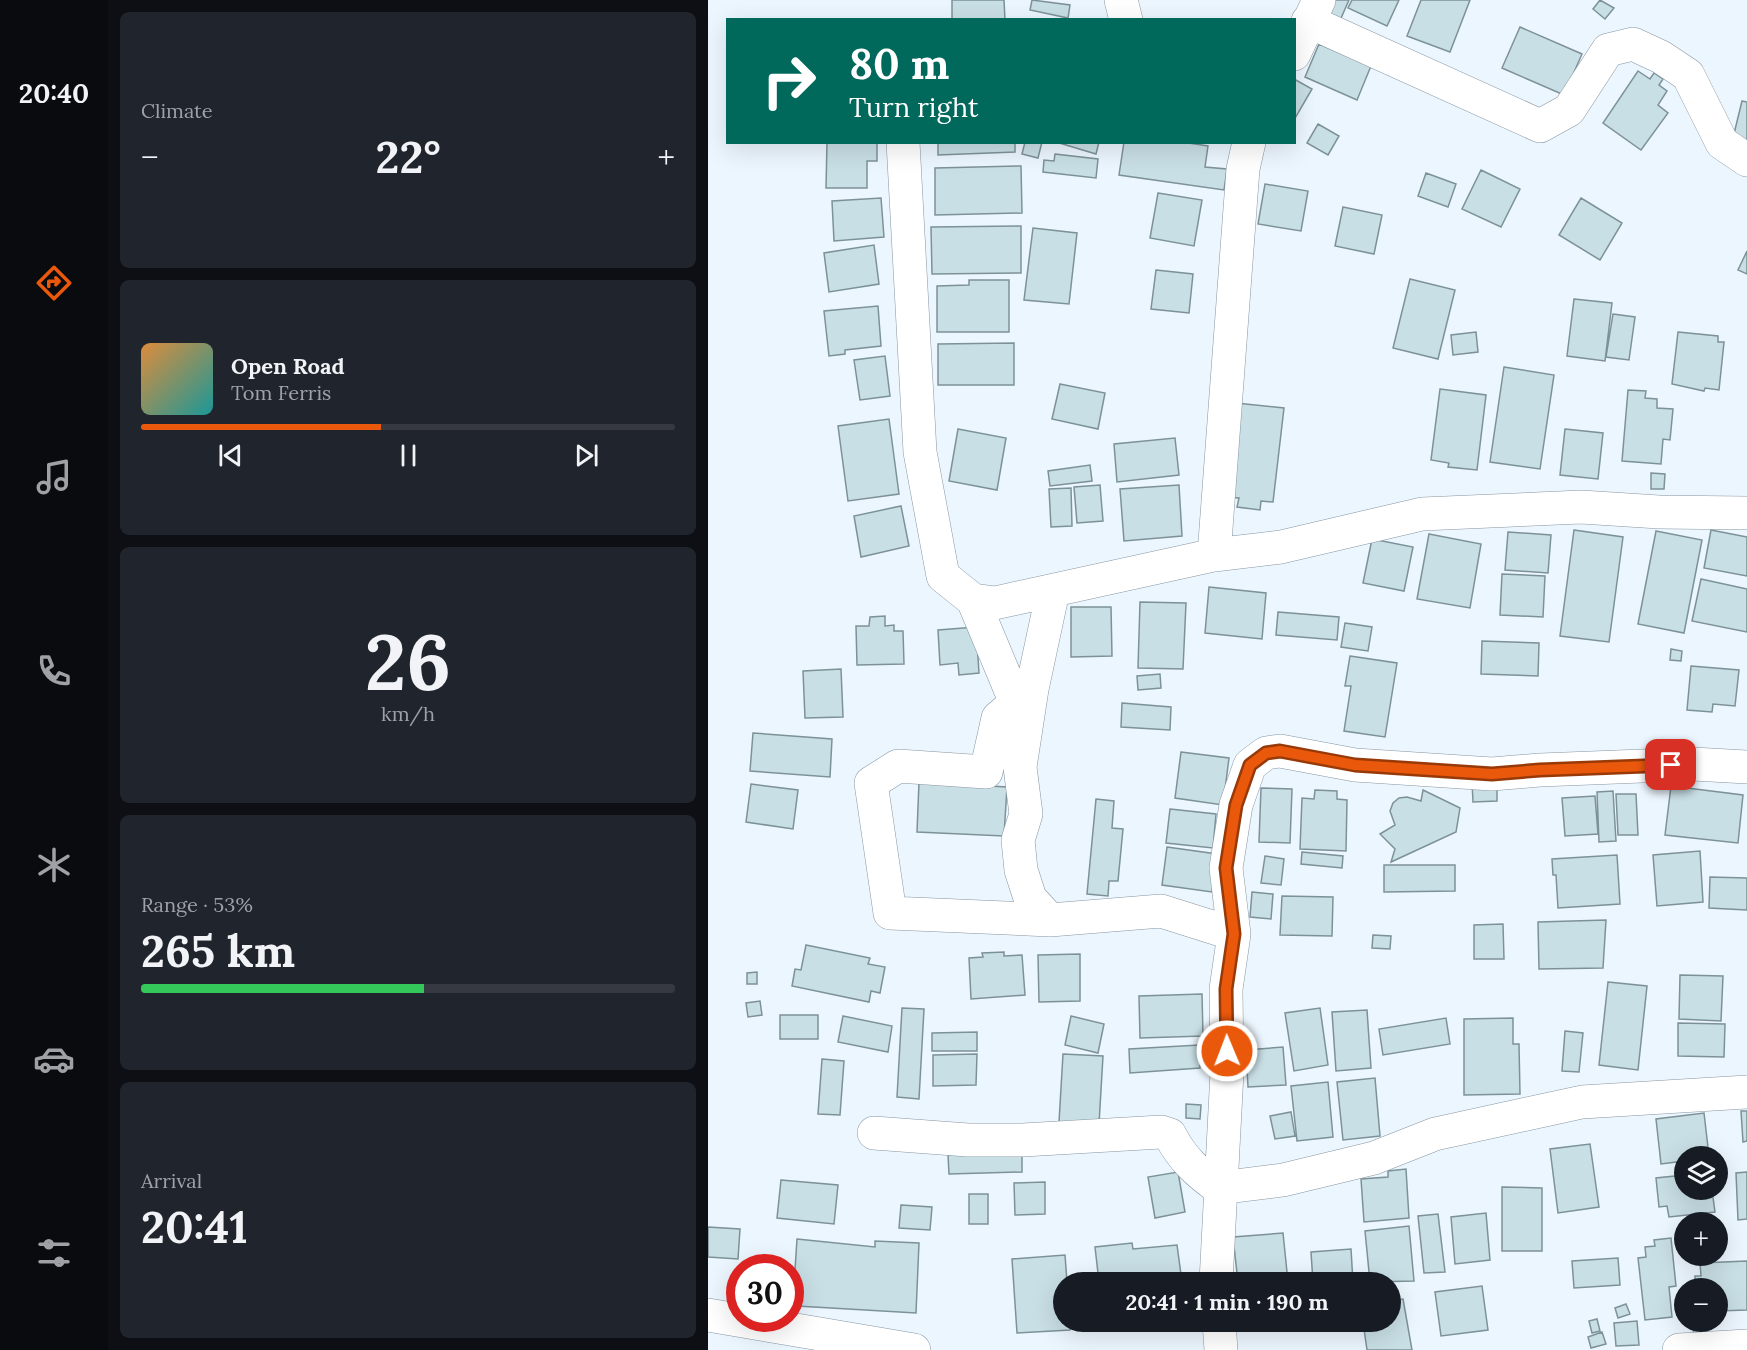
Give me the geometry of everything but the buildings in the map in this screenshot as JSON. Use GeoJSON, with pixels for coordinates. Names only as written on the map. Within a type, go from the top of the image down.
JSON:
{"type":"FeatureCollection","features":[{"type":"Feature","properties":{"kind":"street"},"geometry":{"type":"LineString","coordinates":[[1121,0],[1126,18]]}},
{"type":"Feature","properties":{"kind":"street"},"geometry":{"type":"LineString","coordinates":[[1296,50],[1314,11],[1540,126],[1569,110],[1608,50],[1633,44],[1661,57],[1688,75],[1722,143],[1747,160]]}},
{"type":"Feature","properties":{"kind":"street"},"geometry":{"type":"LineString","coordinates":[[903,144],[920,452],[943,576],[973,600],[1025,705]]}},
{"type":"Feature","properties":{"kind":"street"},"geometry":{"type":"LineString","coordinates":[[1214,555],[1243,169],[1249,144]]}},
{"type":"Feature","properties":{"kind":"street"},"geometry":{"type":"LineString","coordinates":[[973,600],[995,603],[1214,555],[1281,547],[1422,513],[1581,507],[1659,512],[1747,513]]}},
{"type":"Feature","properties":{"kind":"street"},"geometry":{"type":"LineString","coordinates":[[1050,920],[1030,898],[1021,870],[1018,840],[1026,814],[1020,767],[1025,705],[1053,591]]}},
{"type":"Feature","properties":{"kind":"street"},"geometry":{"type":"LineString","coordinates":[[1025,705],[998,718],[986,772],[898,766],[871,783],[890,913],[1050,920],[1161,911],[1234,934]]}},
{"type":"Feature","properties":{"kind":"street"},"geometry":{"type":"LineString","coordinates":[[1216,1272],[1219,1188],[1227,1072],[1226,989],[1234,934],[1226,868],[1236,805],[1250,765],[1266,753],[1280,751],[1355,765],[1492,774],[1681,765],[1747,767]]}},
{"type":"Feature","properties":{"kind":"street"},"geometry":{"type":"LineString","coordinates":[[874,1133],[968,1140],[1023,1140],[1161,1132],[1170,1135],[1178,1150],[1198,1174],[1219,1188],[1284,1180],[1374,1158],[1435,1134],[1582,1102],[1747,1092]]}},
{"type":"Feature","properties":{"kind":"street"},"geometry":{"type":"LineString","coordinates":[[708,1316],[914,1350]]}},
{"type":"Feature","properties":{"kind":"street"},"geometry":{"type":"LineString","coordinates":[[1220,1332],[1221,1350]]}},
{"type":"Feature","properties":{"kind":"street"},"geometry":{"type":"LineString","coordinates":[[1679,1350],[1747,1346]]}},
{"type":"Feature","properties":{"kind":"route"},"geometry":{"type":"LineString","coordinates":[[1227,1051],[1226,989],[1234,934],[1226,868],[1236,805],[1250,765],[1266,753],[1280,751],[1355,765],[1492,774],[1671,765]]}}]}
